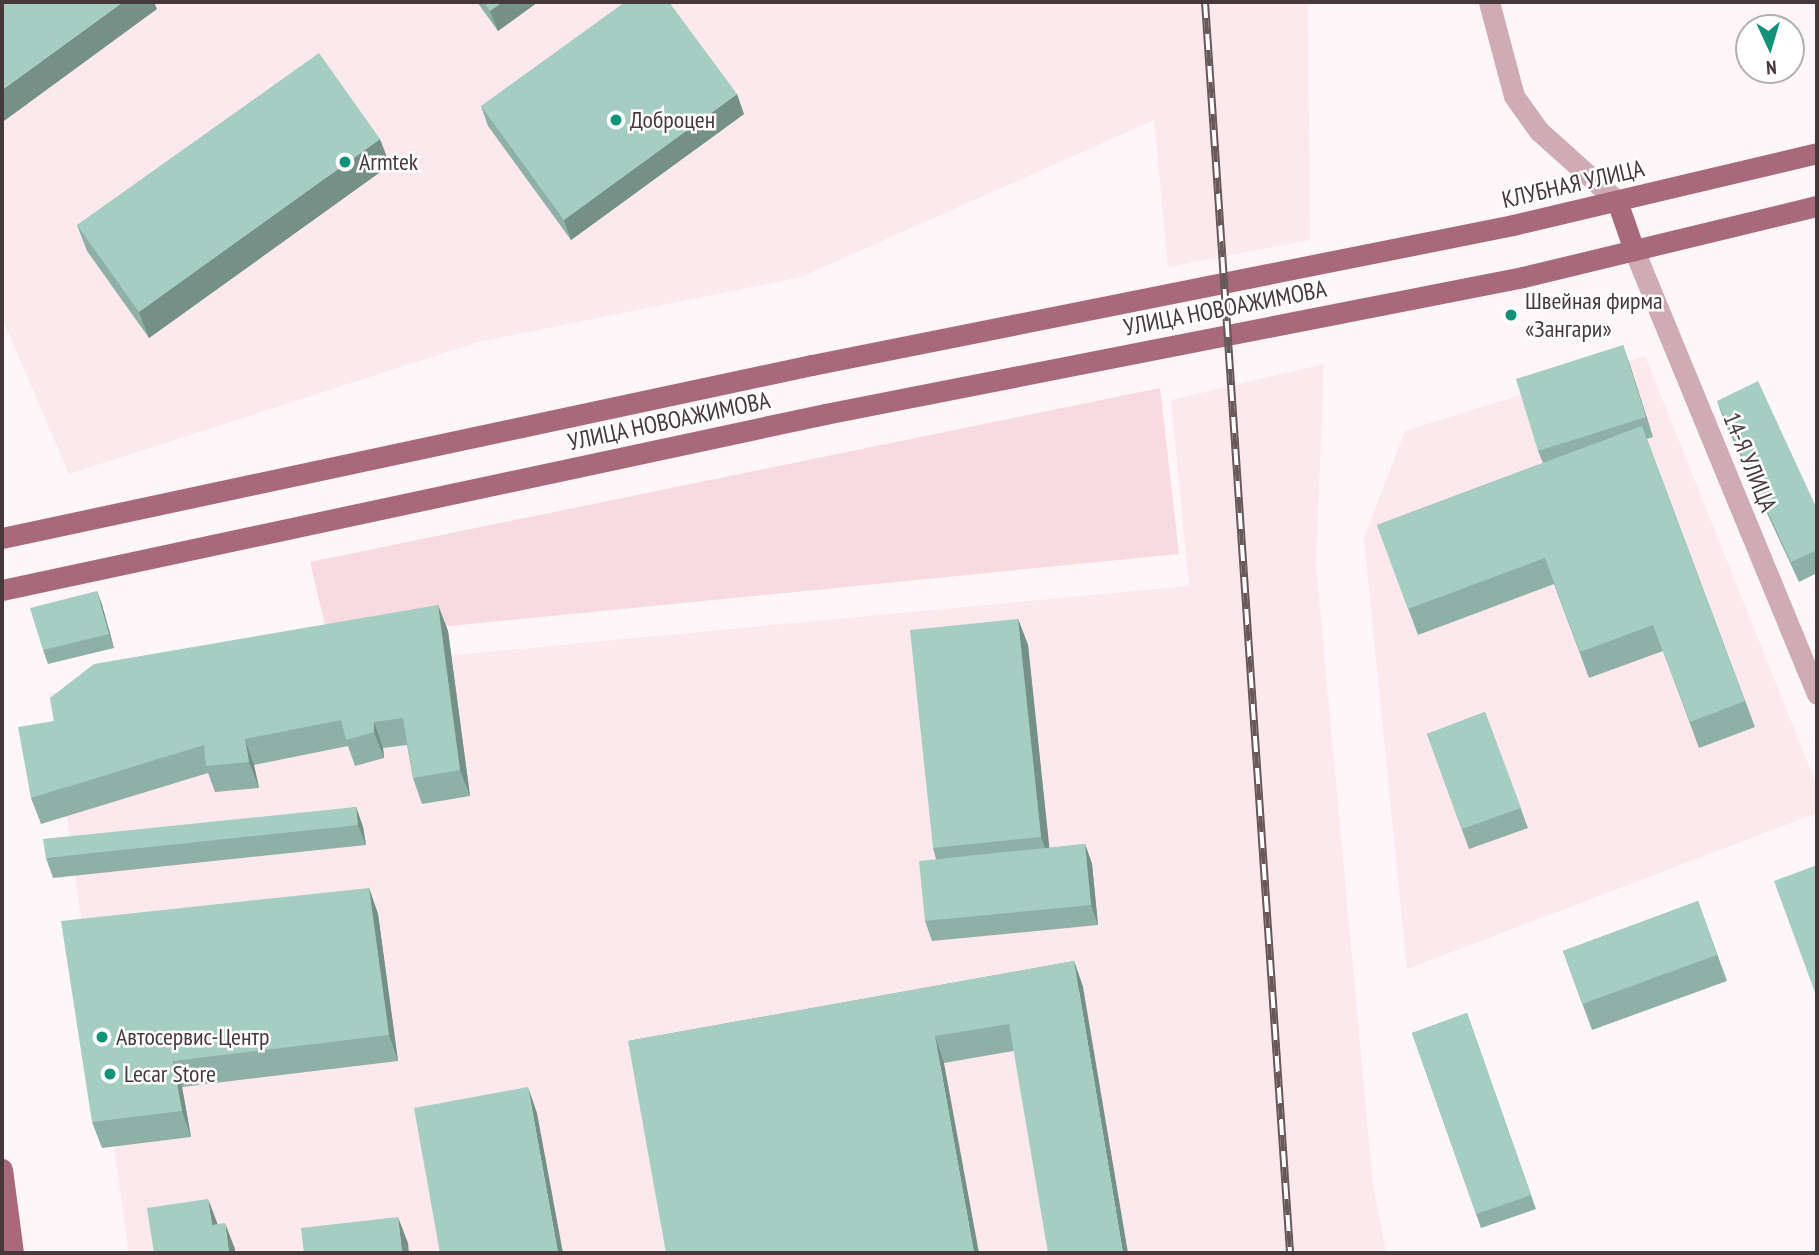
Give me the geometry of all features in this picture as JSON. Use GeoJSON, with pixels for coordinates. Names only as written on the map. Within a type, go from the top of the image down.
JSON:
{"type":"FeatureCollection","features":[{"type":"Feature","properties":{"kind":"main road","name":"КЛУБНАЯ УЛИЦА"},"geometry":{"type":"LineString","coordinates":[[1339,261],[1617,201],[1817,153]]}},
{"type":"Feature","properties":{"kind":"main road"},"geometry":{"type":"LineString","coordinates":[[1617,201],[1634,250],[1817,206]]}},
{"type":"Feature","properties":{"kind":"main road","name":"УЛИЦА НОВОАЖИМОВА"},"geometry":{"type":"LineString","coordinates":[[2,590],[1074,364],[1349,311],[1634,250]]}},
{"type":"Feature","properties":{"kind":"main road","name":"УЛИЦА НОВОАЖИМОВА"},"geometry":{"type":"LineString","coordinates":[[2,538],[1065,314],[1339,261]]}},
{"type":"Feature","properties":{"kind":"main road"},"geometry":{"type":"LineString","coordinates":[[2,1169],[13,1253]]}},
{"type":"Feature","properties":{"kind":"street"},"geometry":{"type":"LineString","coordinates":[[1489,2],[1514,96],[1539,131],[1617,201]]}},
{"type":"Feature","properties":{"kind":"street","name":"14-Я УЛИЦА"},"geometry":{"type":"LineString","coordinates":[[1634,250],[1815,685]]}},
{"type":"Feature","properties":{"kind":"shaded area"},"geometry":{"type":"Polygon","coordinates":[[[2,2],[1308,2],[1310,240],[1168,267],[1154,120],[801,277],[478,342],[69,474],[2,318],[2,2]]]}},
{"type":"Feature","properties":{"kind":"shaded area"},"geometry":{"type":"Polygon","coordinates":[[[1645,356],[1817,786],[1817,813],[1407,969],[1364,538],[1405,431],[1645,356]]]}},
{"type":"Feature","properties":{"kind":"shaded area"},"geometry":{"type":"Polygon","coordinates":[[[1324,364],[1316,565],[1373,1185],[1386,1253],[129,1253],[49,693],[1189,586],[1171,400],[1324,364]]]}},
{"type":"Feature","properties":{"kind":"shaded area"},"geometry":{"type":"Polygon","coordinates":[[[1160,388],[1179,554],[328,638],[310,562],[1160,388]]]}},
{"type":"Feature","properties":{"kind":"building"},"geometry":{"type":"Polygon","coordinates":[[[2,2],[123,2],[2,90],[2,2]]]}},
{"type":"Feature","properties":{"kind":"building"},"geometry":{"type":"Polygon","coordinates":[[[484,2],[503,2],[490,11],[484,2]]]}},
{"type":"Feature","properties":{"kind":"building","name":"Доброцен"},"geometry":{"type":"Polygon","coordinates":[[[625,2],[669,2],[737,94],[564,220],[481,106],[625,2]]]}},
{"type":"Feature","properties":{"kind":"building"},"geometry":{"type":"Polygon","coordinates":[[[319,53],[380,139],[139,312],[77,225],[319,53]]]}},
{"type":"Feature","properties":{"kind":"building"},"geometry":{"type":"Polygon","coordinates":[[[1623,345],[1646,417],[1538,451],[1516,379],[1623,345]]]}},
{"type":"Feature","properties":{"kind":"building"},"geometry":{"type":"Polygon","coordinates":[[[1758,381],[1817,509],[1817,550],[1791,562],[1717,401],[1758,381]]]}},
{"type":"Feature","properties":{"kind":"building"},"geometry":{"type":"Polygon","coordinates":[[[1642,426],[1745,701],[1690,722],[1653,625],[1580,652],[1545,558],[1408,609],[1377,525],[1642,426]]]}},
{"type":"Feature","properties":{"kind":"building"},"geometry":{"type":"Polygon","coordinates":[[[97,591],[109,634],[43,650],[30,608],[97,591]]]}},
{"type":"Feature","properties":{"kind":"building"},"geometry":{"type":"Polygon","coordinates":[[[438,605],[460,770],[413,778],[403,718],[374,722],[374,732],[346,740],[341,720],[245,739],[249,762],[206,766],[204,745],[31,798],[18,727],[54,721],[50,698],[94,664],[438,605]]]}},
{"type":"Feature","properties":{"kind":"building"},"geometry":{"type":"Polygon","coordinates":[[[1018,619],[1041,837],[933,848],[910,630],[1018,619]]]}},
{"type":"Feature","properties":{"kind":"building"},"geometry":{"type":"Polygon","coordinates":[[[1485,712],[1521,808],[1462,829],[1427,734],[1485,712]]]}},
{"type":"Feature","properties":{"kind":"building"},"geometry":{"type":"Polygon","coordinates":[[[356,807],[358,825],[46,858],[43,839],[356,807]]]}},
{"type":"Feature","properties":{"kind":"building"},"geometry":{"type":"Polygon","coordinates":[[[1085,844],[1091,905],[925,921],[919,861],[1085,844]]]}},
{"type":"Feature","properties":{"kind":"building"},"geometry":{"type":"Polygon","coordinates":[[[1817,865],[1817,998],[1774,881],[1817,865]]]}},
{"type":"Feature","properties":{"kind":"building"},"geometry":{"type":"Polygon","coordinates":[[[369,888],[389,1035],[173,1061],[182,1111],[92,1122],[61,921],[369,888]]]}},
{"type":"Feature","properties":{"kind":"building"},"geometry":{"type":"Polygon","coordinates":[[[1698,901],[1717,955],[1582,1004],[1563,951],[1698,901]]]}},
{"type":"Feature","properties":{"kind":"building"},"geometry":{"type":"Polygon","coordinates":[[[1074,961],[1123,1253],[1048,1253],[1009,1024],[935,1036],[974,1253],[666,1253],[628,1041],[1074,961]]]}},
{"type":"Feature","properties":{"kind":"building"},"geometry":{"type":"Polygon","coordinates":[[[1467,1013],[1531,1195],[1476,1214],[1412,1033],[1467,1013]]]}},
{"type":"Feature","properties":{"kind":"building"},"geometry":{"type":"Polygon","coordinates":[[[528,1087],[558,1253],[440,1253],[414,1108],[528,1087]]]}},
{"type":"Feature","properties":{"kind":"building"},"geometry":{"type":"Polygon","coordinates":[[[208,1199],[212,1225],[225,1223],[229,1253],[154,1253],[147,1208],[208,1199]]]}},
{"type":"Feature","properties":{"kind":"building"},"geometry":{"type":"Polygon","coordinates":[[[398,1217],[402,1253],[304,1253],[301,1228],[398,1217]]]}},
{"type":"Feature","properties":{"kind":"railway"},"geometry":{"type":"LineString","coordinates":[[1205,2],[1290,1253]]}},
{"type":"Feature","properties":{"kind":"place","name":"Доброцен"},"geometry":{"type":"Point","coordinates":[616,120]}},
{"type":"Feature","properties":{"kind":"place","name":"Armtek"},"geometry":{"type":"Point","coordinates":[345,162]}},
{"type":"Feature","properties":{"kind":"place","name":"Швейная фирма «Зангари»"},"geometry":{"type":"Point","coordinates":[1511,315]}},
{"type":"Feature","properties":{"kind":"place","name":"Автосервис-Центр"},"geometry":{"type":"Point","coordinates":[102,1037]}},
{"type":"Feature","properties":{"kind":"place","name":"Lecar Store"},"geometry":{"type":"Point","coordinates":[110,1074]}}]}
